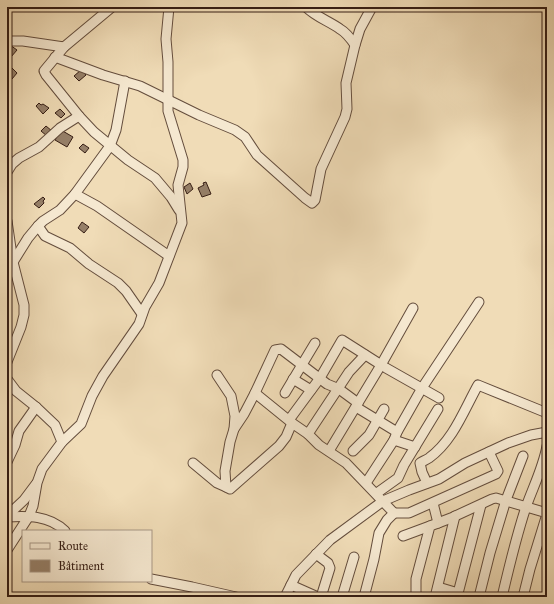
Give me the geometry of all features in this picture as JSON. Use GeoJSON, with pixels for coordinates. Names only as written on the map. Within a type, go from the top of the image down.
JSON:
{"type":"FeatureCollection","features":[{"type":"Feature","properties":{"kind":"street"},"geometry":{"type":"LineString","coordinates":[[112,7],[64,47],[46,67],[45,73],[79,116],[94,132],[128,160],[155,178],[177,205],[183,217]]}},
{"type":"Feature","properties":{"kind":"street"},"geometry":{"type":"LineString","coordinates":[[7,550],[29,516],[42,469],[62,442],[81,424],[92,396],[103,376],[139,324],[142,314],[159,283],[181,228],[183,217],[178,185],[183,167],[183,160],[168,111],[168,62],[166,39],[169,7]]}},
{"type":"Feature","properties":{"kind":"street"},"geometry":{"type":"LineString","coordinates":[[306,7],[319,18],[341,29],[355,45]]}},
{"type":"Feature","properties":{"kind":"street"},"geometry":{"type":"LineString","coordinates":[[55,57],[103,75],[140,86],[199,115],[236,130],[245,137],[257,155],[312,203],[315,200],[321,169],[325,158],[345,117],[347,109],[346,83],[355,45],[360,29],[372,7]]}},
{"type":"Feature","properties":{"kind":"street"},"geometry":{"type":"LineString","coordinates":[[7,41],[23,41],[64,47]]}},
{"type":"Feature","properties":{"kind":"street"},"geometry":{"type":"LineString","coordinates":[[13,262],[28,238],[38,226],[60,210],[75,194],[110,146],[116,130],[125,81]]}},
{"type":"Feature","properties":{"kind":"street"},"geometry":{"type":"LineString","coordinates":[[7,172],[16,161],[39,147],[60,128],[79,116]]}},
{"type":"Feature","properties":{"kind":"street"},"geometry":{"type":"LineString","coordinates":[[75,194],[97,206],[169,256]]}},
{"type":"Feature","properties":{"kind":"street"},"geometry":{"type":"LineString","coordinates":[[7,221],[13,262],[24,305],[24,315],[21,327],[7,362]]}},
{"type":"Feature","properties":{"kind":"street"},"geometry":{"type":"LineString","coordinates":[[38,226],[46,236],[70,248],[89,264],[122,286],[142,314]]}},
{"type":"Feature","properties":{"kind":"street"},"geometry":{"type":"LineString","coordinates":[[366,483],[422,388],[479,302]]}},
{"type":"Feature","properties":{"kind":"street"},"geometry":{"type":"LineString","coordinates":[[329,451],[381,365],[413,308]]}},
{"type":"Feature","properties":{"kind":"street"},"geometry":{"type":"LineString","coordinates":[[193,463],[217,483],[230,489],[279,446],[286,437],[291,422],[320,378],[342,340],[381,365],[439,398]]}},
{"type":"Feature","properties":{"kind":"street"},"geometry":{"type":"LineString","coordinates":[[285,392],[315,343]]}},
{"type":"Feature","properties":{"kind":"street"},"geometry":{"type":"LineString","coordinates":[[234,429],[244,414],[276,350],[281,349],[302,363],[327,384],[339,389],[357,405],[378,420],[395,436],[414,447]]}},
{"type":"Feature","properties":{"kind":"street"},"geometry":{"type":"LineString","coordinates":[[308,434],[349,372],[365,355]]}},
{"type":"Feature","properties":{"kind":"street"},"geometry":{"type":"LineString","coordinates":[[217,375],[233,401],[235,416],[234,429],[226,466],[226,487]]}},
{"type":"Feature","properties":{"kind":"street"},"geometry":{"type":"LineString","coordinates":[[7,379],[16,391],[55,425],[62,442]]}},
{"type":"Feature","properties":{"kind":"street"},"geometry":{"type":"LineString","coordinates":[[293,379],[311,390]]}},
{"type":"Feature","properties":{"kind":"street"},"geometry":{"type":"LineString","coordinates":[[427,483],[420,463],[428,459],[450,436],[478,385],[547,413]]}},
{"type":"Feature","properties":{"kind":"street"},"geometry":{"type":"LineString","coordinates":[[255,393],[308,434],[319,445],[346,463],[377,493],[394,513],[409,513],[496,474],[498,471],[489,452]]}},
{"type":"Feature","properties":{"kind":"street"},"geometry":{"type":"LineString","coordinates":[[7,462],[16,445],[19,431],[36,407]]}},
{"type":"Feature","properties":{"kind":"street"},"geometry":{"type":"LineString","coordinates":[[353,451],[369,436],[384,409]]}},
{"type":"Feature","properties":{"kind":"street"},"geometry":{"type":"LineString","coordinates":[[377,493],[398,478],[414,447],[438,409]]}},
{"type":"Feature","properties":{"kind":"street"},"geometry":{"type":"LineString","coordinates":[[285,597],[296,575],[330,540],[383,501],[439,479],[465,463],[522,438],[547,432]]}},
{"type":"Feature","properties":{"kind":"street"},"geometry":{"type":"LineString","coordinates":[[502,597],[514,547],[526,507],[542,468],[547,446]]}},
{"type":"Feature","properties":{"kind":"street"},"geometry":{"type":"LineString","coordinates":[[480,597],[490,554],[506,500],[523,456]]}},
{"type":"Feature","properties":{"kind":"street"},"geometry":{"type":"LineString","coordinates":[[7,516],[24,500],[37,483]]}},
{"type":"Feature","properties":{"kind":"street"},"geometry":{"type":"LineString","coordinates":[[403,536],[434,525],[492,499],[499,498],[547,513],[530,570],[524,597]]}},
{"type":"Feature","properties":{"kind":"street"},"geometry":{"type":"LineString","coordinates":[[416,597],[416,579],[434,525],[433,503]]}},
{"type":"Feature","properties":{"kind":"street"},"geometry":{"type":"LineString","coordinates":[[438,587],[458,595],[481,505]]}},
{"type":"Feature","properties":{"kind":"street"},"geometry":{"type":"LineString","coordinates":[[364,597],[379,533],[384,524],[394,513]]}},
{"type":"Feature","properties":{"kind":"street"},"geometry":{"type":"LineString","coordinates":[[7,516],[29,516],[52,521],[64,530]]}},
{"type":"Feature","properties":{"kind":"street"},"geometry":{"type":"LineString","coordinates":[[435,597],[455,516]]}},
{"type":"Feature","properties":{"kind":"street"},"geometry":{"type":"LineString","coordinates":[[316,554],[328,563],[330,568],[321,597]]}},
{"type":"Feature","properties":{"kind":"street"},"geometry":{"type":"LineString","coordinates":[[342,597],[354,557]]}},
{"type":"Feature","properties":{"kind":"street"},"geometry":{"type":"LineString","coordinates":[[152,579],[192,586],[236,597]]}},
{"type":"Feature","properties":{"kind":"street"},"geometry":{"type":"LineString","coordinates":[[290,586],[318,597]]}},
{"type":"Feature","properties":{"kind":"building"},"geometry":{"type":"Polygon","coordinates":[[[10,45],[17,50],[11,57],[7,53],[7,49],[10,45]]]}},
{"type":"Feature","properties":{"kind":"building"},"geometry":{"type":"Polygon","coordinates":[[[12,68],[17,73],[12,79],[7,75],[12,68]]]}},
{"type":"Feature","properties":{"kind":"building"},"geometry":{"type":"Polygon","coordinates":[[[81,70],[86,75],[79,81],[74,76],[81,70]]]}},
{"type":"Feature","properties":{"kind":"building"},"geometry":{"type":"Polygon","coordinates":[[[39,103],[49,108],[43,114],[36,106],[39,103]]]}},
{"type":"Feature","properties":{"kind":"building"},"geometry":{"type":"Polygon","coordinates":[[[60,109],[65,114],[61,118],[55,113],[60,109]]]}},
{"type":"Feature","properties":{"kind":"building"},"geometry":{"type":"Polygon","coordinates":[[[46,126],[52,131],[47,136],[41,131],[46,126]]]}},
{"type":"Feature","properties":{"kind":"building"},"geometry":{"type":"Polygon","coordinates":[[[61,130],[73,137],[67,147],[55,140],[61,130]]]}},
{"type":"Feature","properties":{"kind":"building"},"geometry":{"type":"Polygon","coordinates":[[[83,144],[89,148],[85,153],[79,148],[83,144]]]}},
{"type":"Feature","properties":{"kind":"building"},"geometry":{"type":"Polygon","coordinates":[[[206,182],[211,194],[202,197],[198,188],[206,182]]]}},
{"type":"Feature","properties":{"kind":"building"},"geometry":{"type":"Polygon","coordinates":[[[190,183],[193,189],[187,194],[184,187],[190,183]]]}},
{"type":"Feature","properties":{"kind":"building"},"geometry":{"type":"Polygon","coordinates":[[[43,197],[45,199],[43,201],[44,203],[39,208],[34,204],[43,197]]]}},
{"type":"Feature","properties":{"kind":"building"},"geometry":{"type":"Polygon","coordinates":[[[82,222],[89,227],[84,233],[78,228],[82,222]]]}}]}
